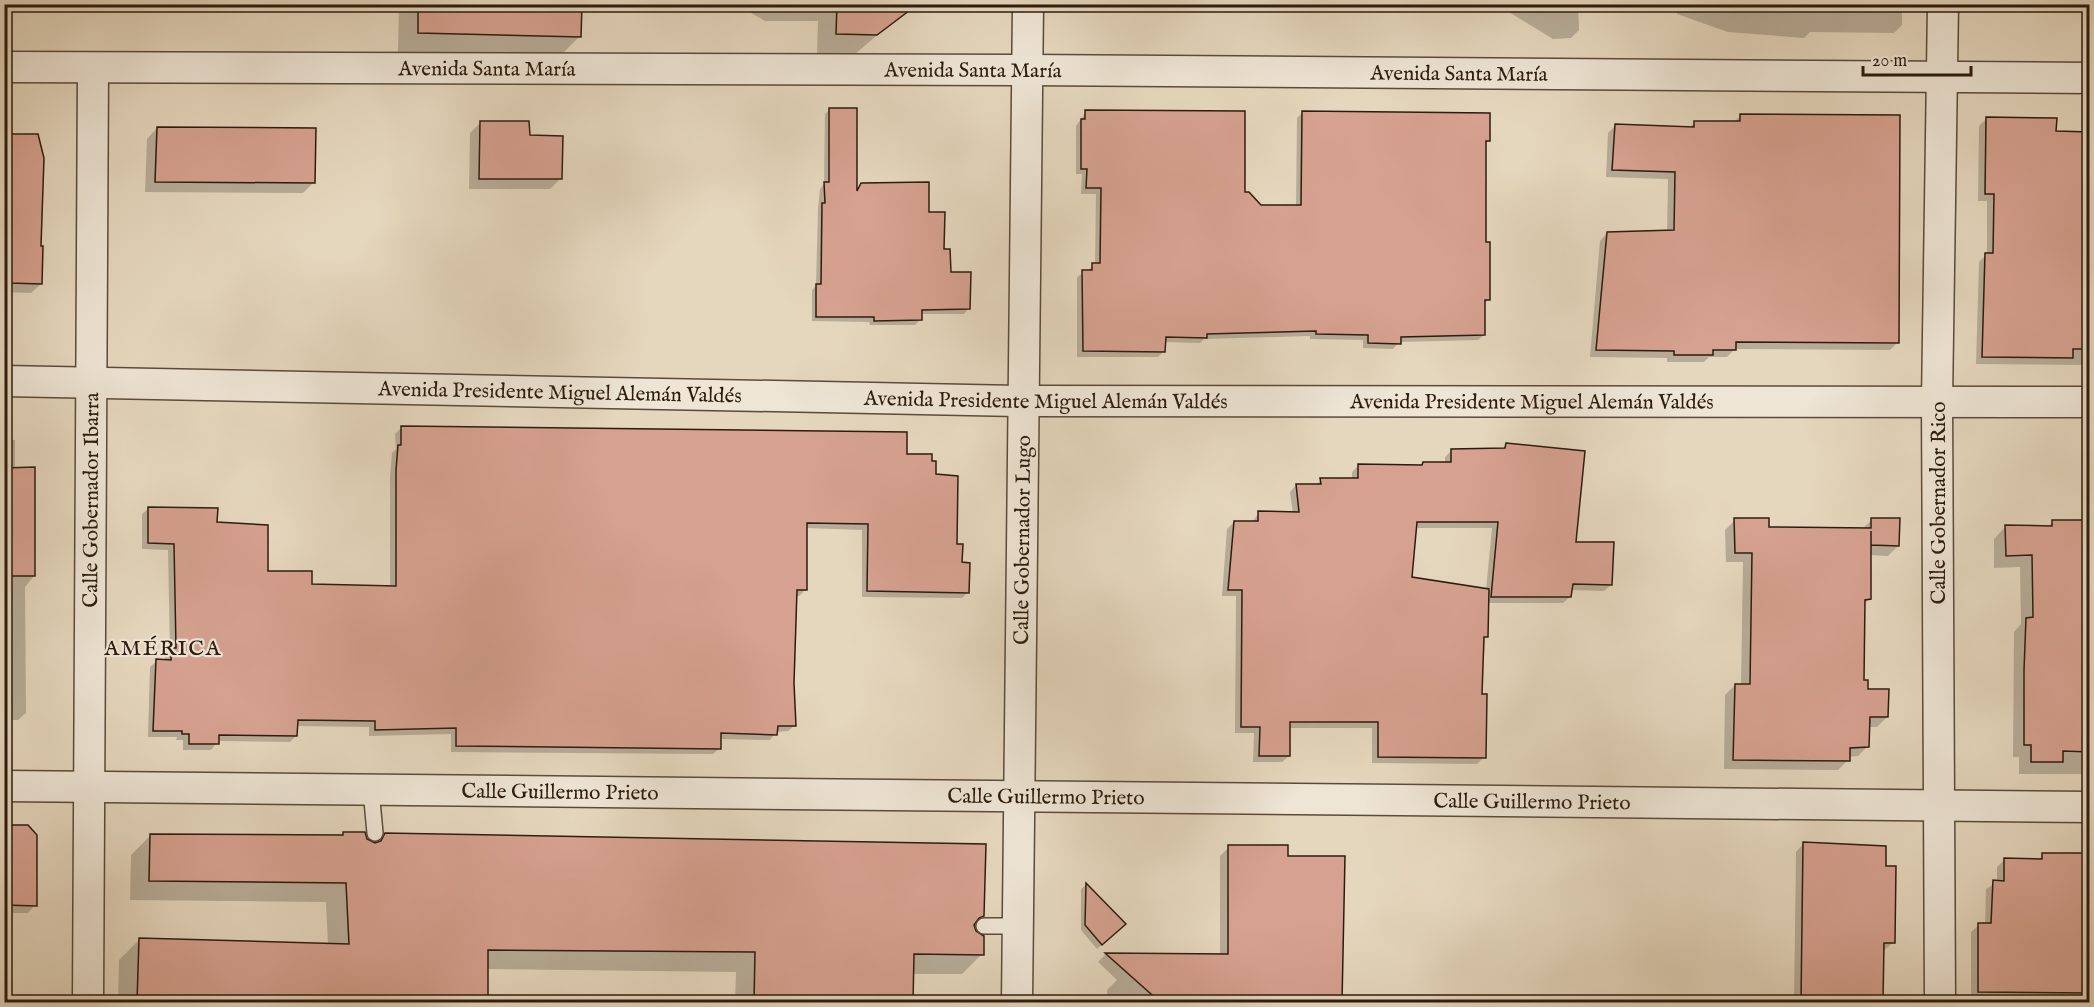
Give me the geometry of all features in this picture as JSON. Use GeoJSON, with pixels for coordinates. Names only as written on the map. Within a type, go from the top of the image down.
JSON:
{"type":"FeatureCollection","features":[{"type":"Feature","properties":{"kind":"street","name":"Calle Gobernador Lugo"},"geometry":{"type":"LineString","coordinates":[[1017,1002],[1028,4]]}},
{"type":"Feature","properties":{"kind":"street","name":"Calle Gobernador Rico"},"geometry":{"type":"LineString","coordinates":[[1940,1002],[1937,401],[1943,4]]}},
{"type":"Feature","properties":{"kind":"street","name":"Avenida Santa María"},"geometry":{"type":"LineString","coordinates":[[4,67],[1028,70],[2090,78]]}},
{"type":"Feature","properties":{"kind":"street","name":"Calle Gobernador Ibarra"},"geometry":{"type":"LineString","coordinates":[[88,1002],[93,69]]}},
{"type":"Feature","properties":{"kind":"street","name":"Avenida Presidente Miguel Alemán Valdés"},"geometry":{"type":"LineString","coordinates":[[4,381],[1024,401],[2090,402]]}},
{"type":"Feature","properties":{"kind":"street","name":"Calle Guillermo Prieto"},"geometry":{"type":"LineString","coordinates":[[4,786],[2090,807]]}},
{"type":"Feature","properties":{"kind":"lane"},"geometry":{"type":"LineString","coordinates":[[371,790],[375,832]]}},
{"type":"Feature","properties":{"kind":"lane"},"geometry":{"type":"LineString","coordinates":[[984,926],[1018,926]]}},
{"type":"Feature","properties":{"kind":"building"},"geometry":{"type":"Polygon","coordinates":[[[418,4],[582,4],[581,37],[418,33],[418,4]]]}},
{"type":"Feature","properties":{"kind":"building"},"geometry":{"type":"Polygon","coordinates":[[[837,4],[918,4],[877,35],[836,34],[837,4]]]}},
{"type":"Feature","properties":{"kind":"building"},"geometry":{"type":"Polygon","coordinates":[[[829,108],[857,108],[857,191],[861,183],[929,182],[929,212],[945,212],[944,249],[950,249],[951,272],[971,272],[970,309],[922,310],[922,320],[874,321],[874,317],[816,317],[816,284],[821,284],[824,182],[829,182],[829,108]]]}},
{"type":"Feature","properties":{"kind":"building"},"geometry":{"type":"Polygon","coordinates":[[[1085,110],[1245,111],[1245,192],[1249,192],[1261,205],[1301,205],[1302,111],[1490,113],[1490,141],[1486,141],[1486,242],[1490,242],[1490,300],[1485,300],[1485,335],[1401,337],[1401,344],[1368,343],[1368,335],[1316,334],[1316,331],[1207,334],[1207,338],[1166,337],[1165,352],[1083,351],[1082,270],[1092,270],[1092,263],[1100,263],[1101,188],[1086,188],[1087,169],[1081,169],[1081,119],[1085,119],[1085,110]]]}},
{"type":"Feature","properties":{"kind":"building"},"geometry":{"type":"Polygon","coordinates":[[[1740,114],[1900,115],[1899,343],[1736,342],[1736,350],[1713,350],[1713,355],[1674,355],[1674,351],[1596,350],[1607,232],[1674,230],[1675,172],[1612,170],[1615,124],[1694,127],[1694,121],[1740,121],[1740,114]]]}},
{"type":"Feature","properties":{"kind":"building"},"geometry":{"type":"Polygon","coordinates":[[[1986,117],[2057,118],[2056,131],[2090,132],[2090,349],[2073,349],[2073,358],[1982,357],[1985,253],[1993,253],[1994,194],[1985,194],[1986,117]]]}},
{"type":"Feature","properties":{"kind":"building"},"geometry":{"type":"Polygon","coordinates":[[[480,121],[529,121],[530,135],[563,136],[562,179],[479,179],[480,121]]]}},
{"type":"Feature","properties":{"kind":"building"},"geometry":{"type":"Polygon","coordinates":[[[157,127],[316,128],[315,183],[155,182],[157,127]]]}},
{"type":"Feature","properties":{"kind":"building"},"geometry":{"type":"Polygon","coordinates":[[[4,134],[38,134],[44,158],[42,284],[9,283],[11,246],[4,246],[4,134]]]}},
{"type":"Feature","properties":{"kind":"building"},"geometry":{"type":"Polygon","coordinates":[[[401,426],[907,432],[907,454],[932,454],[932,461],[936,461],[936,474],[958,476],[957,544],[963,544],[962,562],[970,563],[969,593],[867,591],[868,524],[807,523],[807,590],[797,590],[794,683],[796,726],[778,726],[777,735],[721,733],[721,749],[456,746],[456,728],[375,730],[375,721],[298,720],[297,736],[219,735],[219,744],[189,744],[189,734],[182,734],[182,731],[153,731],[156,659],[171,660],[171,648],[176,648],[174,544],[148,543],[148,507],[218,508],[217,522],[268,525],[268,571],[312,571],[312,584],[396,586],[396,470],[398,445],[401,445],[401,426]]]}},
{"type":"Feature","properties":{"kind":"building"},"geometry":{"type":"Polygon","coordinates":[[[1506,443],[1585,451],[1576,542],[1614,542],[1612,585],[1573,584],[1571,597],[1491,597],[1498,522],[1417,522],[1412,577],[1489,589],[1488,637],[1484,637],[1482,694],[1487,694],[1486,758],[1378,757],[1378,722],[1290,722],[1290,756],[1259,756],[1260,727],[1241,727],[1242,590],[1228,590],[1234,521],[1258,521],[1258,511],[1299,512],[1296,484],[1321,484],[1320,478],[1358,478],[1358,464],[1422,465],[1423,462],[1451,462],[1451,449],[1505,448],[1506,443]]]}},
{"type":"Feature","properties":{"kind":"building"},"geometry":{"type":"Polygon","coordinates":[[[35,467],[35,576],[4,576],[4,468],[35,467]]]}},
{"type":"Feature","properties":{"kind":"building"},"geometry":{"type":"Polygon","coordinates":[[[1734,518],[1769,518],[1769,527],[1871,528],[1871,518],[1900,518],[1899,546],[1871,545],[1871,599],[1865,600],[1864,680],[1868,680],[1868,689],[1889,689],[1888,717],[1870,717],[1869,747],[1850,748],[1850,761],[1733,760],[1735,684],[1750,684],[1752,553],[1735,553],[1734,518]]]}},
{"type":"Feature","properties":{"kind":"building"},"geometry":{"type":"Polygon","coordinates":[[[2052,520],[2090,520],[2090,752],[2063,751],[2063,762],[2031,762],[2031,745],[2024,745],[2024,670],[2026,618],[2033,617],[2032,555],[2006,556],[2005,525],[2052,526],[2052,520]]]}},
{"type":"Feature","properties":{"kind":"building"},"geometry":{"type":"Polygon","coordinates":[[[4,825],[28,825],[37,835],[37,906],[4,905],[4,825]]]}},
{"type":"Feature","properties":{"kind":"building"},"geometry":{"type":"Polygon","coordinates":[[[343,832],[365,832],[367,839],[375,843],[381,841],[385,833],[986,844],[984,916],[979,918],[974,925],[976,931],[984,936],[984,955],[914,954],[913,1002],[754,1002],[755,952],[488,950],[488,1002],[137,1002],[139,938],[349,944],[346,883],[149,881],[150,834],[343,835],[343,832]]]}},
{"type":"Feature","properties":{"kind":"building"},"geometry":{"type":"Polygon","coordinates":[[[1803,842],[1886,846],[1886,866],[1896,866],[1895,943],[1884,943],[1883,1002],[1801,1002],[1803,842]]]}},
{"type":"Feature","properties":{"kind":"building"},"geometry":{"type":"Polygon","coordinates":[[[1228,845],[1288,845],[1288,856],[1345,856],[1342,1002],[1160,1002],[1105,953],[1228,954],[1228,845]]]}},
{"type":"Feature","properties":{"kind":"building"},"geometry":{"type":"Polygon","coordinates":[[[2042,853],[2088,853],[2090,993],[1978,992],[1978,923],[1991,923],[1993,880],[2004,881],[2004,858],[2042,859],[2042,853]]]}},
{"type":"Feature","properties":{"kind":"building"},"geometry":{"type":"Polygon","coordinates":[[[1086,883],[1126,924],[1102,945],[1085,925],[1086,883]]]}},
{"type":"Feature","properties":{"kind":"district","name":"AMÉRICA"},"geometry":{"type":"Point","coordinates":[163,647]}}]}
